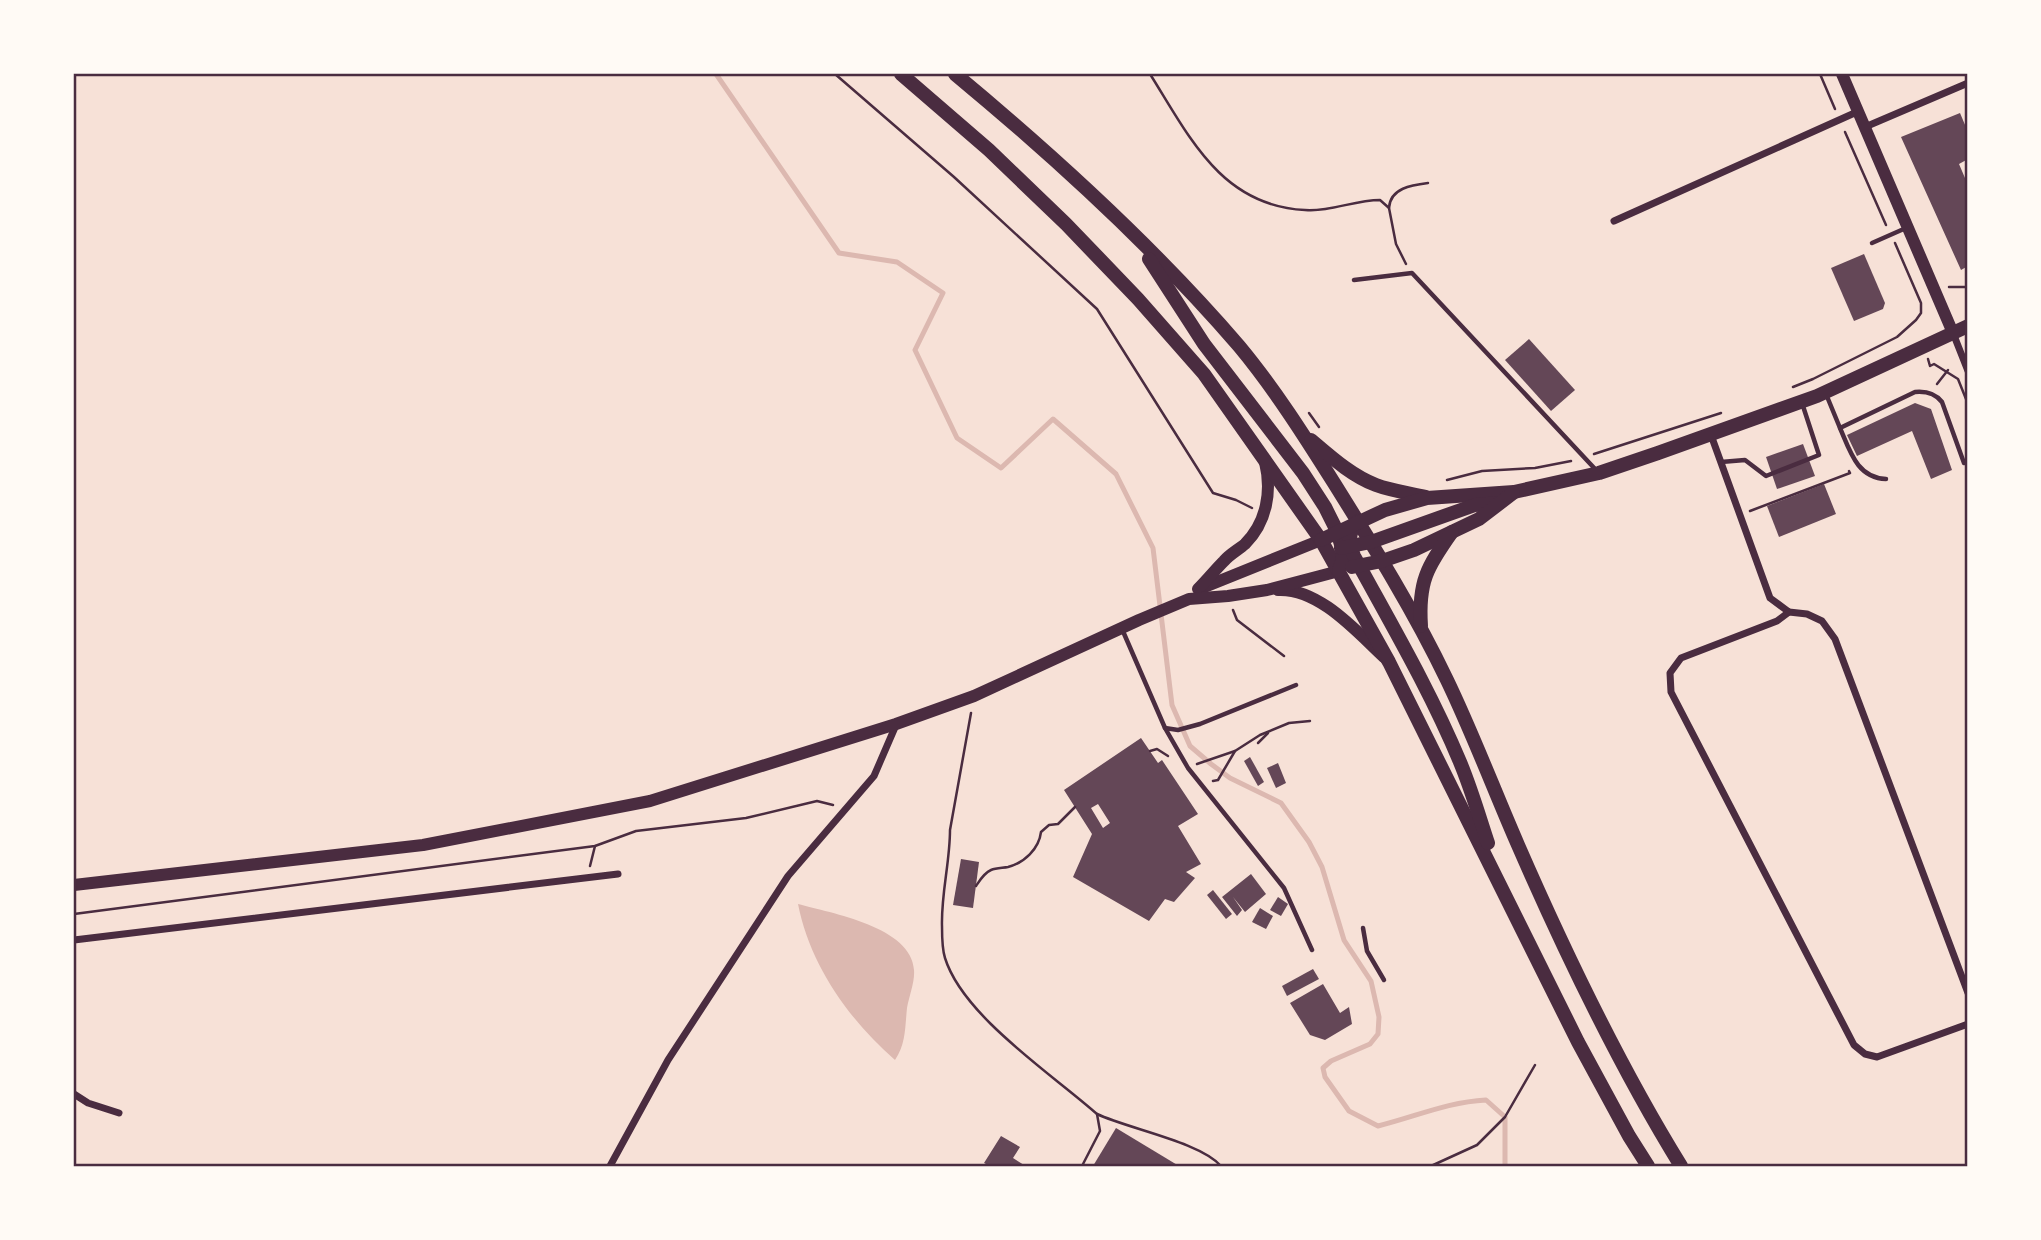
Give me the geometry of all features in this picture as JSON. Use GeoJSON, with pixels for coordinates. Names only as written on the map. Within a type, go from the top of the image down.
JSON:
{"type":"FeatureCollection","features":[{"type":"Feature","properties":{"kind":"highway"},"geometry":{"type":"LineString","coordinates":[[901,74],[989,150],[1066,224],[1138,299],[1204,374],[1321,540],[1390,662],[1578,1042],[1648,1167]]}},
{"type":"Feature","properties":{"kind":"highway"},"geometry":{"type":"LineString","coordinates":[[955,74],[1016,124],[1171,272],[1240,348],[1302,433],[1371,542],[1421,629],[1602,1025],[1653,1122],[1681,1167]]}},
{"type":"Feature","properties":{"kind":"highway"},"geometry":{"type":"LineString","coordinates":[[1135,237],[1204,344],[1303,474],[1359,566],[1415,666],[1462,765],[1505,895]]}},
{"type":"Feature","properties":{"kind":"highway"},"geometry":{"type":"LineString","coordinates":[[1321,540],[1385,510],[1427,498],[1514,492],[1599,473],[1825,393],[1968,326]]}},
{"type":"Feature","properties":{"kind":"highway"},"geometry":{"type":"LineString","coordinates":[[1302,433],[1340,464],[1367,481],[1427,498]]}},
{"type":"Feature","properties":{"kind":"highway"},"geometry":{"type":"LineString","coordinates":[[1339,571],[1405,554],[1479,519],[1514,492]]}},
{"type":"Feature","properties":{"kind":"highway"},"geometry":{"type":"LineString","coordinates":[[1321,540],[1331,546],[1346,548],[1371,542],[1475,505],[1500,503]]}},
{"type":"Feature","properties":{"kind":"highway"},"geometry":{"type":"LineString","coordinates":[[1339,571],[1350,533],[1358,521]]}},
{"type":"Feature","properties":{"kind":"highway"},"geometry":{"type":"LineString","coordinates":[[1421,629],[1423,580],[1453,531]]}},
{"type":"Feature","properties":{"kind":"main road"},"geometry":{"type":"LineString","coordinates":[[1842,74],[1953,333]]}},
{"type":"Feature","properties":{"kind":"main road"},"geometry":{"type":"LineString","coordinates":[[1194,594],[1225,559],[1244,545],[1260,524],[1268,498],[1264,458]]}},
{"type":"Feature","properties":{"kind":"main road"},"geometry":{"type":"LineString","coordinates":[[74,885],[423,845],[650,801],[896,724],[974,696],[1177,605],[1194,594],[1321,540]]}},
{"type":"Feature","properties":{"kind":"main road"},"geometry":{"type":"LineString","coordinates":[[1194,594],[1228,596],[1267,590],[1339,571]]}},
{"type":"Feature","properties":{"kind":"main road"},"geometry":{"type":"LineString","coordinates":[[1267,590],[1287,590],[1314,599],[1339,615],[1390,662]]}},
{"type":"Feature","properties":{"kind":"street"},"geometry":{"type":"LineString","coordinates":[[1866,127],[1968,83]]}},
{"type":"Feature","properties":{"kind":"street"},"geometry":{"type":"LineString","coordinates":[[1614,221],[1858,111]]}},
{"type":"Feature","properties":{"kind":"street"},"geometry":{"type":"LineString","coordinates":[[1953,333],[1968,371]]}},
{"type":"Feature","properties":{"kind":"street"},"geometry":{"type":"LineString","coordinates":[[1711,435],[1770,598],[1789,612],[1807,614],[1822,621],[1835,639],[1968,993]]}},
{"type":"Feature","properties":{"kind":"street"},"geometry":{"type":"LineString","coordinates":[[1789,612],[1777,621],[1681,658],[1670,673],[1671,692],[1854,1045],[1866,1054],[1877,1057],[1968,1024]]}},
{"type":"Feature","properties":{"kind":"street"},"geometry":{"type":"LineString","coordinates":[[610,1167],[668,1060],[788,876],[874,776],[896,724]]}},
{"type":"Feature","properties":{"kind":"street"},"geometry":{"type":"LineString","coordinates":[[74,940],[618,874]]}},
{"type":"Feature","properties":{"kind":"street"},"geometry":{"type":"LineString","coordinates":[[74,1094],[88,1103],[119,1113]]}},
{"type":"Feature","properties":{"kind":"lane"},"geometry":{"type":"LineString","coordinates":[[1872,243],[1908,227]]}},
{"type":"Feature","properties":{"kind":"lane"},"geometry":{"type":"LineString","coordinates":[[1354,280],[1412,273],[1599,473]]}},
{"type":"Feature","properties":{"kind":"lane"},"geometry":{"type":"LineString","coordinates":[[1840,428],[1915,392],[1931,393],[1938,396],[1942,402],[1964,463],[1968,462]]}},
{"type":"Feature","properties":{"kind":"lane"},"geometry":{"type":"LineString","coordinates":[[1825,393],[1857,465],[1874,477],[1886,479]]}},
{"type":"Feature","properties":{"kind":"lane"},"geometry":{"type":"LineString","coordinates":[[1721,462],[1745,460],[1766,476],[1819,455],[1801,402]]}},
{"type":"Feature","properties":{"kind":"lane"},"geometry":{"type":"LineString","coordinates":[[1122,628],[1165,728],[1188,768],[1284,888],[1312,950]]}},
{"type":"Feature","properties":{"kind":"lane"},"geometry":{"type":"LineString","coordinates":[[1165,728],[1178,730],[1200,724],[1296,685]]}},
{"type":"Feature","properties":{"kind":"lane"},"geometry":{"type":"LineString","coordinates":[[1363,928],[1367,951],[1384,980]]}},
{"type":"Feature","properties":{"kind":"path"},"geometry":{"type":"LineString","coordinates":[[835,74],[954,177],[1097,309],[1213,494],[1236,500],[1254,509]]}},
{"type":"Feature","properties":{"kind":"path"},"geometry":{"type":"LineString","coordinates":[[1150,74],[1195,146],[1213,168],[1235,187],[1259,199],[1305,211],[1334,208],[1365,200],[1380,200],[1389,208]]}},
{"type":"Feature","properties":{"kind":"path"},"geometry":{"type":"LineString","coordinates":[[1791,388],[1897,337],[1910,327],[1921,313],[1922,306],[1820,74]]}},
{"type":"Feature","properties":{"kind":"path"},"geometry":{"type":"LineString","coordinates":[[1412,273],[1396,244],[1389,202],[1400,189],[1428,183]]}},
{"type":"Feature","properties":{"kind":"path"},"geometry":{"type":"LineString","coordinates":[[1953,288],[1968,287]]}},
{"type":"Feature","properties":{"kind":"path"},"geometry":{"type":"LineString","coordinates":[[1932,362],[1958,379],[1968,404]]}},
{"type":"Feature","properties":{"kind":"path"},"geometry":{"type":"LineString","coordinates":[[1931,393],[1947,371]]}},
{"type":"Feature","properties":{"kind":"path"},"geometry":{"type":"LineString","coordinates":[[1447,480],[1482,471],[1560,464],[1721,413]]}},
{"type":"Feature","properties":{"kind":"path"},"geometry":{"type":"LineString","coordinates":[[1228,596],[1237,620],[1284,656]]}},
{"type":"Feature","properties":{"kind":"path"},"geometry":{"type":"LineString","coordinates":[[974,696],[950,830],[942,925],[945,958],[957,983],[999,1032],[1097,1114],[1193,1148],[1216,1160],[1221,1167]]}},
{"type":"Feature","properties":{"kind":"path"},"geometry":{"type":"LineString","coordinates":[[1199,763],[1235,751],[1260,735],[1289,723],[1310,721]]}},
{"type":"Feature","properties":{"kind":"path"},"geometry":{"type":"LineString","coordinates":[[1258,743],[1270,731]]}},
{"type":"Feature","properties":{"kind":"path"},"geometry":{"type":"LineString","coordinates":[[1218,780],[1235,751]]}},
{"type":"Feature","properties":{"kind":"path"},"geometry":{"type":"LineString","coordinates":[[74,914],[595,846],[636,831],[746,818],[817,801],[847,807]]}},
{"type":"Feature","properties":{"kind":"path"},"geometry":{"type":"LineString","coordinates":[[976,886],[981,877],[991,870],[1011,867],[1032,853],[1040,841],[1041,832],[1049,825],[1058,824],[1075,807]]}},
{"type":"Feature","properties":{"kind":"path"},"geometry":{"type":"LineString","coordinates":[[588,878],[595,846]]}},
{"type":"Feature","properties":{"kind":"path"},"geometry":{"type":"LineString","coordinates":[[1431,1167],[1477,1145],[1505,1116],[1535,1065]]}},
{"type":"Feature","properties":{"kind":"path"},"geometry":{"type":"LineString","coordinates":[[1082,1167],[1100,1131],[1097,1114]]}},
{"type":"Feature","properties":{"kind":"shaded area"},"geometry":{"type":"Polygon","coordinates":[[[798,904],[868,924],[900,943],[910,955],[914,979],[903,1042],[895,1060],[862,1027],[834,990],[812,948],[798,904]]]}},
{"type":"Feature","properties":{"kind":"building"},"geometry":{"type":"Polygon","coordinates":[[[1960,113],[1968,132],[1968,159],[1959,164],[1968,185],[1968,266],[1961,270],[1901,137],[1960,113]]]}},
{"type":"Feature","properties":{"kind":"building"},"geometry":{"type":"Polygon","coordinates":[[[1864,254],[1885,303],[1883,309],[1854,321],[1831,268],[1864,254]]]}},
{"type":"Feature","properties":{"kind":"building"},"geometry":{"type":"Polygon","coordinates":[[[1529,339],[1575,390],[1551,411],[1505,360],[1529,339]]]}},
{"type":"Feature","properties":{"kind":"building"},"geometry":{"type":"Polygon","coordinates":[[[1915,403],[1931,409],[1952,470],[1931,479],[1912,431],[1857,456],[1847,435],[1915,403]]]}},
{"type":"Feature","properties":{"kind":"building"},"geometry":{"type":"Polygon","coordinates":[[[1803,444],[1815,476],[1777,489],[1766,457],[1803,444]]]}},
{"type":"Feature","properties":{"kind":"building"},"geometry":{"type":"Polygon","coordinates":[[[1824,484],[1836,514],[1779,537],[1767,506],[1824,484]]]}},
{"type":"Feature","properties":{"kind":"building"},"geometry":{"type":"Polygon","coordinates":[[[1141,738],[1158,763],[1162,760],[1198,814],[1178,826],[1201,864],[1186,872],[1195,878],[1174,902],[1165,899],[1149,921],[1073,877],[1092,834],[1064,790],[1141,738]],[[1098,804],[1091,808],[1103,828],[1110,823],[1098,804]]]}},
{"type":"Feature","properties":{"kind":"building"},"geometry":{"type":"Polygon","coordinates":[[[1250,757],[1264,782],[1258,786],[1244,761],[1250,757]]]}},
{"type":"Feature","properties":{"kind":"building"},"geometry":{"type":"Polygon","coordinates":[[[1278,763],[1286,783],[1276,788],[1267,768],[1278,763]]]}},
{"type":"Feature","properties":{"kind":"building"},"geometry":{"type":"Polygon","coordinates":[[[961,859],[979,862],[973,908],[953,905],[961,859]]]}},
{"type":"Feature","properties":{"kind":"building"},"geometry":{"type":"Polygon","coordinates":[[[1251,874],[1266,894],[1245,912],[1233,897],[1242,910],[1237,916],[1222,897],[1251,874]]]}},
{"type":"Feature","properties":{"kind":"building"},"geometry":{"type":"Polygon","coordinates":[[[1213,890],[1232,914],[1226,919],[1207,895],[1213,890]]]}},
{"type":"Feature","properties":{"kind":"building"},"geometry":{"type":"Polygon","coordinates":[[[1278,897],[1288,904],[1281,916],[1270,910],[1278,897]]]}},
{"type":"Feature","properties":{"kind":"building"},"geometry":{"type":"Polygon","coordinates":[[[1260,908],[1273,916],[1266,929],[1252,922],[1260,908]]]}},
{"type":"Feature","properties":{"kind":"building"},"geometry":{"type":"Polygon","coordinates":[[[1313,969],[1319,979],[1287,996],[1282,986],[1313,969]]]}},
{"type":"Feature","properties":{"kind":"building"},"geometry":{"type":"Polygon","coordinates":[[[1323,984],[1340,1013],[1349,1007],[1352,1024],[1325,1040],[1310,1035],[1290,1003],[1323,984]]]}},
{"type":"Feature","properties":{"kind":"building"},"geometry":{"type":"Polygon","coordinates":[[[1116,1128],[1179,1166],[1093,1166],[1116,1128]]]}},
{"type":"Feature","properties":{"kind":"building"},"geometry":{"type":"Polygon","coordinates":[[[1001,1136],[1020,1147],[1013,1158],[1024,1165],[990,1166],[984,1163],[1001,1136]]]}},
{"type":"Feature","properties":{"kind":"waterway"},"geometry":{"type":"LineString","coordinates":[[716,74],[839,253],[897,262],[943,293],[915,350],[957,438],[1001,468],[1053,419],[1116,474],[1153,548],[1172,705],[1190,746],[1230,778],[1281,803],[1309,842],[1322,867],[1344,940],[1371,981],[1379,1017],[1378,1034],[1370,1044],[1331,1061],[1323,1068],[1325,1077],[1349,1111],[1378,1126],[1444,1107],[1486,1100],[1505,1117],[1505,1166]]}}]}
